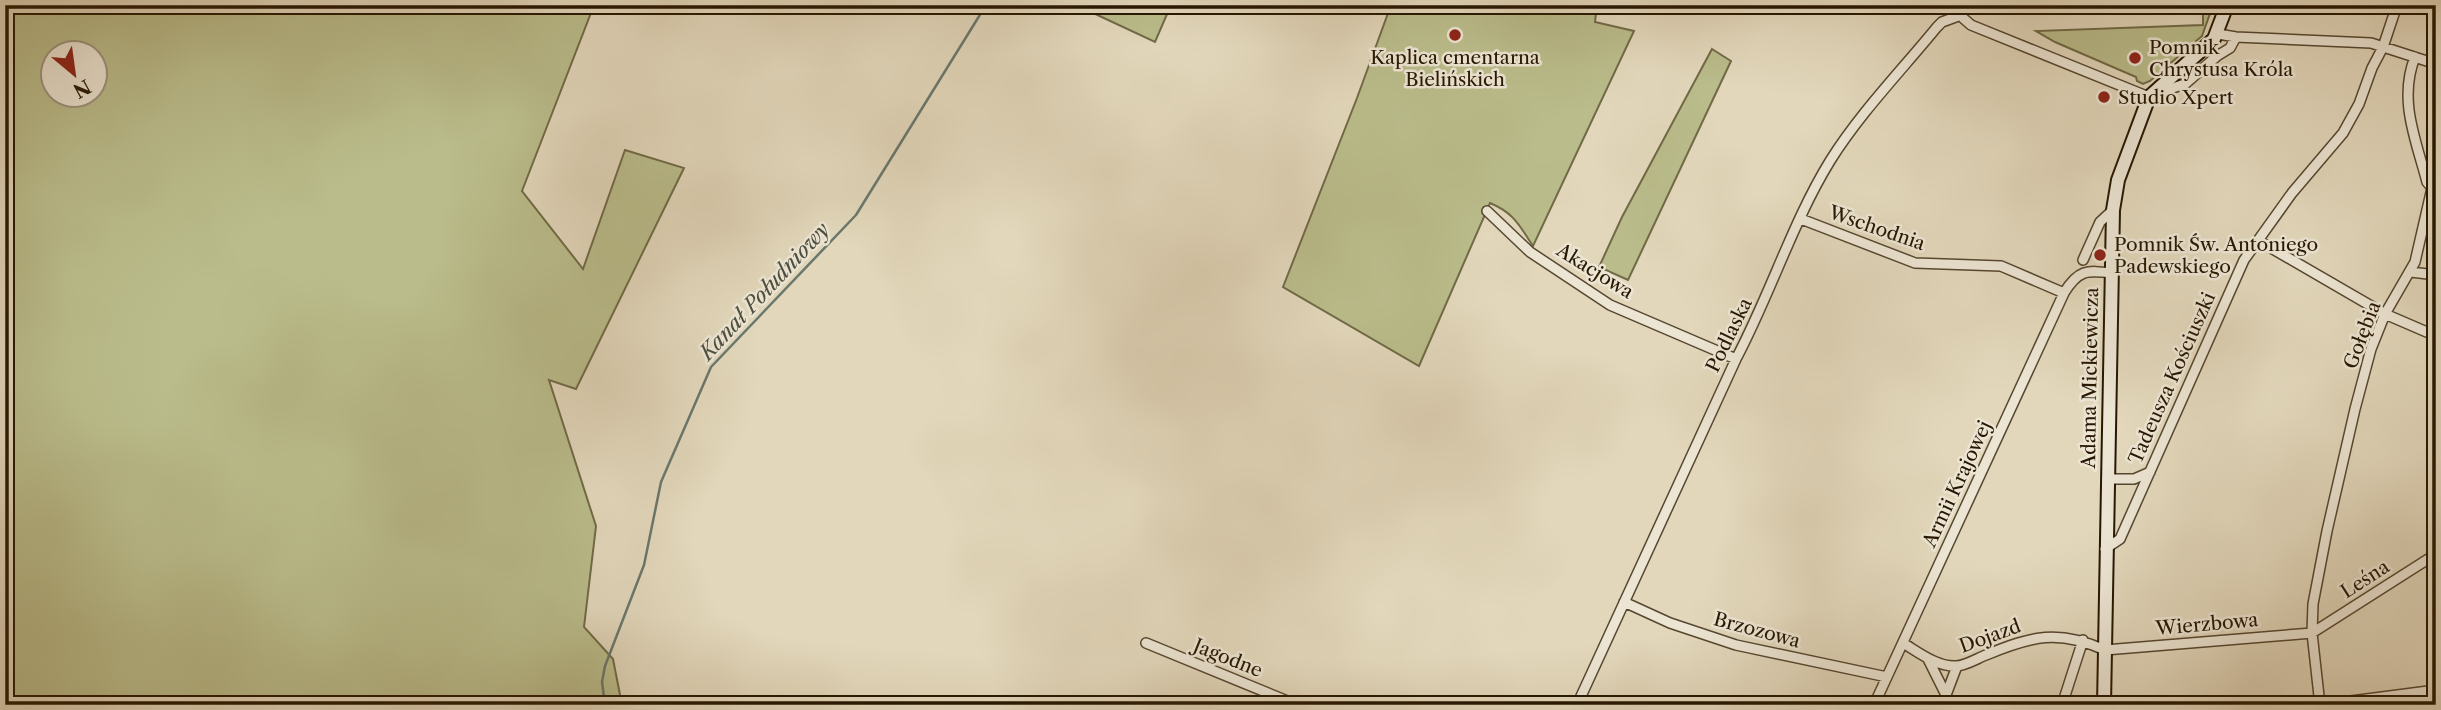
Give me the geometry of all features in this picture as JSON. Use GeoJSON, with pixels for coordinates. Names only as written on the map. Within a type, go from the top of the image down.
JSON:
{"type":"FeatureCollection","features":[{"type":"Feature","properties":{"kind":"main road","name":"Adama Mickiewicza"},"geometry":{"type":"LineString","coordinates":[[2104,705],[2113,210],[2118,180],[2150,96],[2208,46],[2218,34],[2228,6]]}},
{"type":"Feature","properties":{"kind":"street","name":"Tadeusza Kościuszki"},"geometry":{"type":"LineString","coordinates":[[2105,549],[2120,539],[2244,260],[2292,193],[2343,133],[2359,104],[2397,5]]}},
{"type":"Feature","properties":{"kind":"street"},"geometry":{"type":"LineString","coordinates":[[1960,10],[1971,25],[2150,96],[2185,84],[2230,48],[2236,37]]}},
{"type":"Feature","properties":{"kind":"street","name":"Podlaska"},"geometry":{"type":"LineString","coordinates":[[1577,705],[1829,162],[1850,132],[1937,27],[1960,10]]}},
{"type":"Feature","properties":{"kind":"street"},"geometry":{"type":"LineString","coordinates":[[2218,34],[2371,43],[2436,64]]}},
{"type":"Feature","properties":{"kind":"street","name":"Gołębia"},"geometry":{"type":"LineString","coordinates":[[2320,705],[2312,633],[2313,604],[2351,422],[2371,349],[2385,314],[2412,272],[2434,187],[2427,182],[2406,102],[2410,69],[2415,57]]}},
{"type":"Feature","properties":{"kind":"street"},"geometry":{"type":"LineString","coordinates":[[2083,260],[2100,222],[2113,210]]}},
{"type":"Feature","properties":{"kind":"street","name":"Akacjowa"},"geometry":{"type":"LineString","coordinates":[[1487,211],[1530,251],[1610,305],[1736,359]]}},
{"type":"Feature","properties":{"kind":"street","name":"Wschodnia"},"geometry":{"type":"LineString","coordinates":[[1801,219],[1914,263],[2001,266],[2064,293]]}},
{"type":"Feature","properties":{"kind":"street"},"geometry":{"type":"LineString","coordinates":[[2259,241],[2385,314],[2436,336]]}},
{"type":"Feature","properties":{"kind":"street","name":"Armii Krajowej"},"geometry":{"type":"LineString","coordinates":[[1874,705],[2064,293],[2073,278],[2084,272],[2112,273]]}},
{"type":"Feature","properties":{"kind":"street"},"geometry":{"type":"LineString","coordinates":[[2412,272],[2436,275]]}},
{"type":"Feature","properties":{"kind":"street"},"geometry":{"type":"LineString","coordinates":[[2107,479],[2134,479],[2150,472]]}},
{"type":"Feature","properties":{"kind":"street","name":"Leśna"},"geometry":{"type":"LineString","coordinates":[[2312,633],[2436,554]]}},
{"type":"Feature","properties":{"kind":"street","name":"Brzozowa"},"geometry":{"type":"LineString","coordinates":[[1624,602],[1670,624],[1736,645],[1887,677]]}},
{"type":"Feature","properties":{"kind":"street","name":"Wierzbowa"},"geometry":{"type":"LineString","coordinates":[[2105,650],[2312,633]]}},
{"type":"Feature","properties":{"kind":"street","name":"Dojazd"},"geometry":{"type":"LineString","coordinates":[[1903,643],[1928,659],[1957,667],[2025,639],[2065,637],[2084,640],[2105,650]]}},
{"type":"Feature","properties":{"kind":"street"},"geometry":{"type":"LineString","coordinates":[[2062,705],[2084,640]]}},
{"type":"Feature","properties":{"kind":"street","name":"Jagodne"},"geometry":{"type":"LineString","coordinates":[[1146,643],[1297,705]]}},
{"type":"Feature","properties":{"kind":"street"},"geometry":{"type":"LineString","coordinates":[[1928,659],[1951,705]]}},
{"type":"Feature","properties":{"kind":"street"},"geometry":{"type":"LineString","coordinates":[[1946,695],[1957,667]]}},
{"type":"Feature","properties":{"kind":"street"},"geometry":{"type":"LineString","coordinates":[[2320,705],[2436,690]]}},
{"type":"Feature","properties":{"kind":"green space"},"geometry":{"type":"Polygon","coordinates":[[[5,5],[594,5],[522,191],[583,269],[625,150],[684,168],[576,389],[549,380],[596,526],[584,627],[613,659],[622,705],[5,705],[5,5]]]}},
{"type":"Feature","properties":{"kind":"green space"},"geometry":{"type":"Polygon","coordinates":[[[1076,5],[1171,5],[1155,42],[1076,5]]]}},
{"type":"Feature","properties":{"kind":"green space"},"geometry":{"type":"Polygon","coordinates":[[[1391,5],[1597,5],[1595,22],[1634,31],[1533,246],[1510,215],[1490,203],[1419,366],[1283,287],[1391,5]]]}},
{"type":"Feature","properties":{"kind":"green space"},"geometry":{"type":"Polygon","coordinates":[[[2203,5],[2213,5],[2202,36],[2143,84],[2137,81],[2136,77],[2036,31],[2203,25],[2203,5]]]}},
{"type":"Feature","properties":{"kind":"green space"},"geometry":{"type":"Polygon","coordinates":[[[1712,49],[1731,61],[1628,280],[1599,267],[1622,217],[1712,49]]]}},
{"type":"Feature","properties":{"kind":"waterway","name":"Kanał Południowy"},"geometry":{"type":"LineString","coordinates":[[605,705],[602,682],[605,666],[644,565],[661,482],[711,367],[856,215],[986,5]]}},
{"type":"Feature","properties":{"kind":"place","name":"Kaplica cmentarna Bielińskich"},"geometry":{"type":"Point","coordinates":[1455,35]}},
{"type":"Feature","properties":{"kind":"place","name":"Pomnik Chrystusa Króla"},"geometry":{"type":"Point","coordinates":[2135,58]}},
{"type":"Feature","properties":{"kind":"place","name":"Studio Xpert"},"geometry":{"type":"Point","coordinates":[2104,97]}},
{"type":"Feature","properties":{"kind":"place","name":"Pomnik Św. Antoniego Padewskiego"},"geometry":{"type":"Point","coordinates":[2100,255]}}]}
